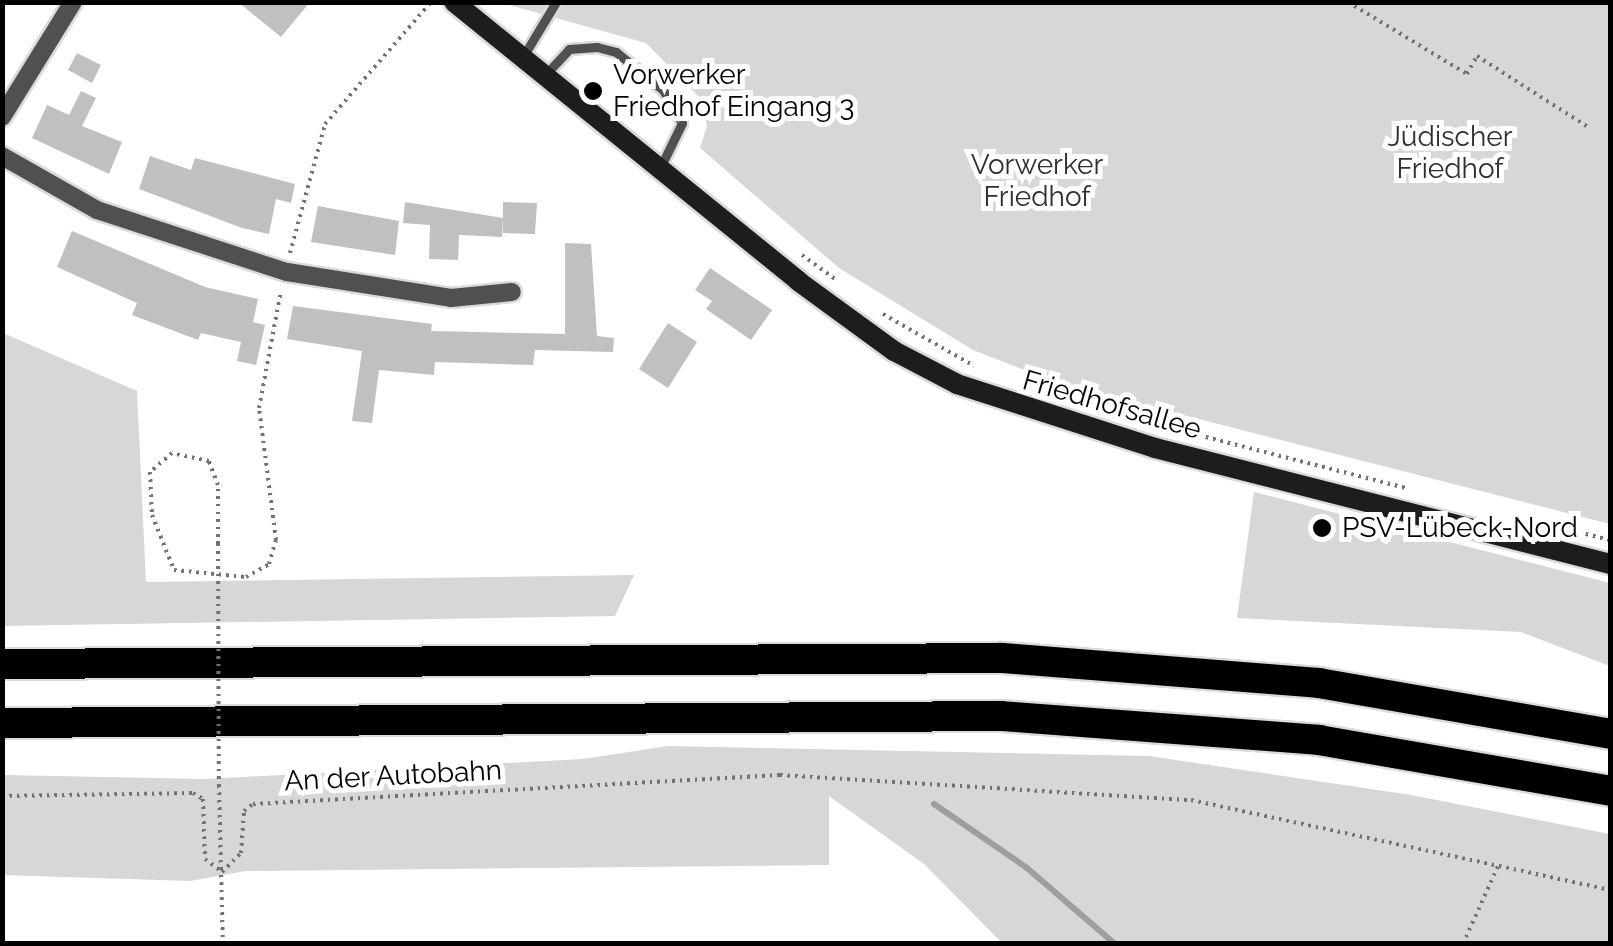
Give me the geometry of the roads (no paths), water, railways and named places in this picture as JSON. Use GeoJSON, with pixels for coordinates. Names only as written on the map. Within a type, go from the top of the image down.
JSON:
{"type":"FeatureCollection","features":[{"type":"Feature","properties":{"kind":"highway"},"geometry":{"type":"LineString","coordinates":[[2,664],[1002,658],[1319,682],[1610,734]]}},
{"type":"Feature","properties":{"kind":"highway"},"geometry":{"type":"LineString","coordinates":[[2,723],[1001,716],[1319,740],[1610,792]]}},
{"type":"Feature","properties":{"kind":"street"},"geometry":{"type":"LineString","coordinates":[[2,117],[73,2]]}},
{"type":"Feature","properties":{"kind":"street","name":"Friedhofsallee"},"geometry":{"type":"LineString","coordinates":[[454,2],[658,170],[894,351],[957,384],[1156,448],[1610,564]]}},
{"type":"Feature","properties":{"kind":"street"},"geometry":{"type":"LineString","coordinates":[[2,156],[97,210],[287,272],[451,298],[512,292]]}},
{"type":"Feature","properties":{"kind":"lane"},"geometry":{"type":"LineString","coordinates":[[521,59],[556,2]]}},
{"type":"Feature","properties":{"kind":"lane"},"geometry":{"type":"LineString","coordinates":[[544,77],[569,49],[598,47],[616,52],[663,90],[682,123],[658,170]]}},
{"type":"Feature","properties":{"kind":"waterway"},"geometry":{"type":"LineString","coordinates":[[934,804],[1027,868],[1115,944]]}},
{"type":"Feature","properties":{"kind":"place","name":"Vorwerker Friedhof Eingang 3"},"geometry":{"type":"Point","coordinates":[593,91]}},
{"type":"Feature","properties":{"kind":"place","name":"PSV-Lübeck-Nord"},"geometry":{"type":"Point","coordinates":[1322,528]}},
{"type":"Feature","properties":{"kind":"park label","name":"Jüdischer Friedhof"},"geometry":{"type":"Point","coordinates":[1450,153]}},
{"type":"Feature","properties":{"kind":"park label","name":"Vorwerker Friedhof"},"geometry":{"type":"Point","coordinates":[1037,181]}}]}
